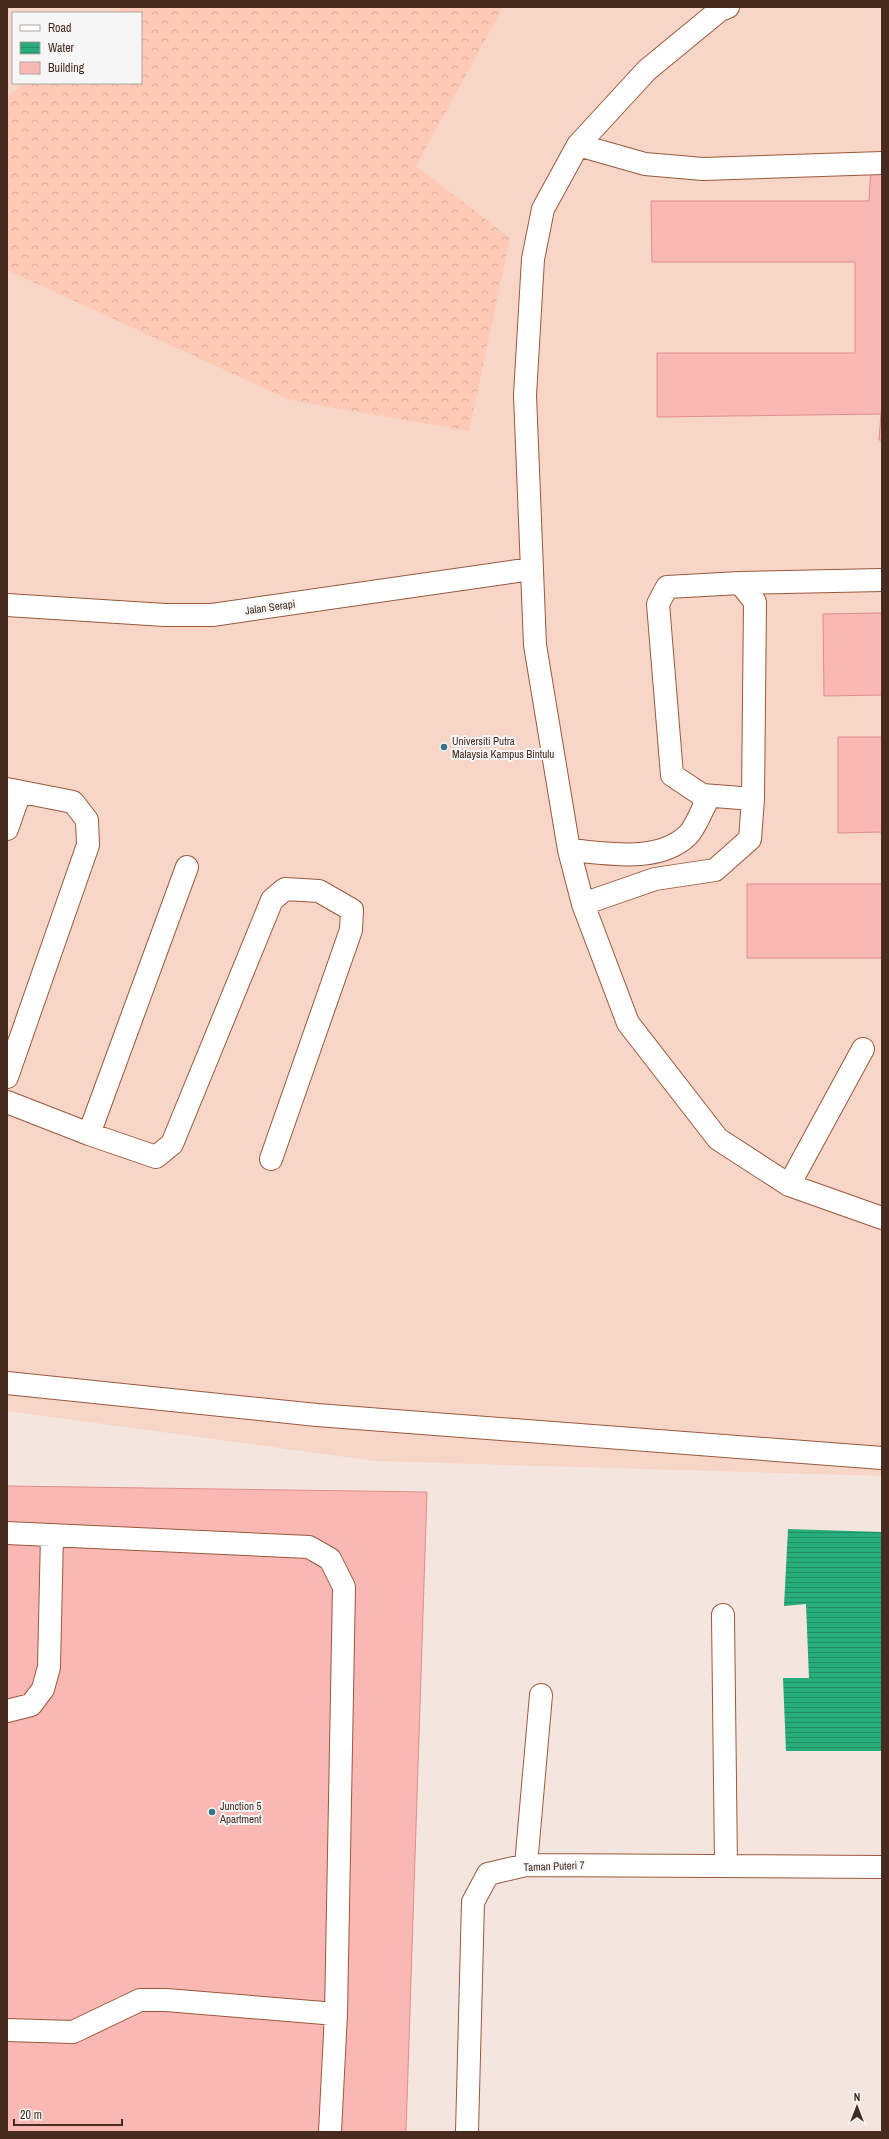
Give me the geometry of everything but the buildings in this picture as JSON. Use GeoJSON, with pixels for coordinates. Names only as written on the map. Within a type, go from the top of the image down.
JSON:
{"type":"FeatureCollection","features":[{"type":"Feature","properties":{"kind":"street"},"geometry":{"type":"LineString","coordinates":[[728,7],[720,10],[647,70],[578,145],[543,209],[533,259],[525,395],[535,645],[568,850],[583,904],[628,1023],[718,1139],[790,1185],[882,1218]]}},
{"type":"Feature","properties":{"kind":"street"},"geometry":{"type":"LineString","coordinates":[[578,145],[645,164],[703,169],[882,163]]}},
{"type":"Feature","properties":{"kind":"street","name":"Jalan Serapi"},"geometry":{"type":"LineString","coordinates":[[7,605],[165,615],[212,615],[531,569]]}},
{"type":"Feature","properties":{"kind":"street"},"geometry":{"type":"LineString","coordinates":[[754,799],[702,794],[672,775],[658,604],[667,587],[740,582],[882,580]]}},
{"type":"Feature","properties":{"kind":"street"},"geometry":{"type":"LineString","coordinates":[[583,904],[655,879],[715,870],[750,839],[754,799],[755,602],[740,582]]}},
{"type":"Feature","properties":{"kind":"street"},"geometry":{"type":"LineString","coordinates":[[7,829],[13,790],[73,802],[87,820],[88,845],[7,1077]]}},
{"type":"Feature","properties":{"kind":"street"},"geometry":{"type":"LineString","coordinates":[[568,850],[625,855],[663,850],[689,835],[705,805],[702,794]]}},
{"type":"Feature","properties":{"kind":"street"},"geometry":{"type":"LineString","coordinates":[[90,1134],[187,867]]}},
{"type":"Feature","properties":{"kind":"street"},"geometry":{"type":"LineString","coordinates":[[7,1102],[90,1134],[156,1157],[172,1144],[272,900],[285,889],[319,891],[352,910],[351,930],[271,1160]]}},
{"type":"Feature","properties":{"kind":"street"},"geometry":{"type":"LineString","coordinates":[[790,1185],[863,1049]]}},
{"type":"Feature","properties":{"kind":"street"},"geometry":{"type":"LineString","coordinates":[[7,1383],[317,1415],[882,1458]]}},
{"type":"Feature","properties":{"kind":"street"},"geometry":{"type":"LineString","coordinates":[[7,1533],[309,1547],[330,1559],[344,1586],[336,2014],[330,2132]]}},
{"type":"Feature","properties":{"kind":"street"},"geometry":{"type":"LineString","coordinates":[[7,1711],[31,1705],[43,1689],[49,1667],[52,1535]]}},
{"type":"Feature","properties":{"kind":"street"},"geometry":{"type":"LineString","coordinates":[[723,1615],[726,1866]]}},
{"type":"Feature","properties":{"kind":"street"},"geometry":{"type":"LineString","coordinates":[[526,1866],[541,1695]]}},
{"type":"Feature","properties":{"kind":"street","name":"Taman Puteri 7"},"geometry":{"type":"LineString","coordinates":[[467,2132],[473,1902],[488,1874],[526,1866],[882,1867]]}},
{"type":"Feature","properties":{"kind":"street"},"geometry":{"type":"LineString","coordinates":[[7,2030],[73,2032],[140,2000],[166,2000],[336,2014]]}},
{"type":"Feature","properties":{"kind":"shaded area","name":"Universiti Putra Malaysia Kampus Bintulu"},"geometry":{"type":"Polygon","coordinates":[[[7,7],[882,7],[882,1476],[375,1461],[7,1411],[7,7]]]}},
{"type":"Feature","properties":{"kind":"green space"},"geometry":{"type":"Polygon","coordinates":[[[123,7],[503,7],[416,166],[510,238],[469,431],[290,400],[7,270],[7,97],[24,84],[142,84],[142,12],[116,12],[123,7]]]}},
{"type":"Feature","properties":{"kind":"water"},"geometry":{"type":"Polygon","coordinates":[[[788,1529],[882,1532],[882,1751],[786,1751],[783,1678],[809,1678],[806,1604],[784,1606],[788,1529]]]}},
{"type":"Feature","properties":{"kind":"place","name":"Universiti Putra Malaysia Kampus Bintulu"},"geometry":{"type":"Point","coordinates":[444,747]}},
{"type":"Feature","properties":{"kind":"place","name":"Junction 5 Apartment"},"geometry":{"type":"Point","coordinates":[212,1812]}}]}
